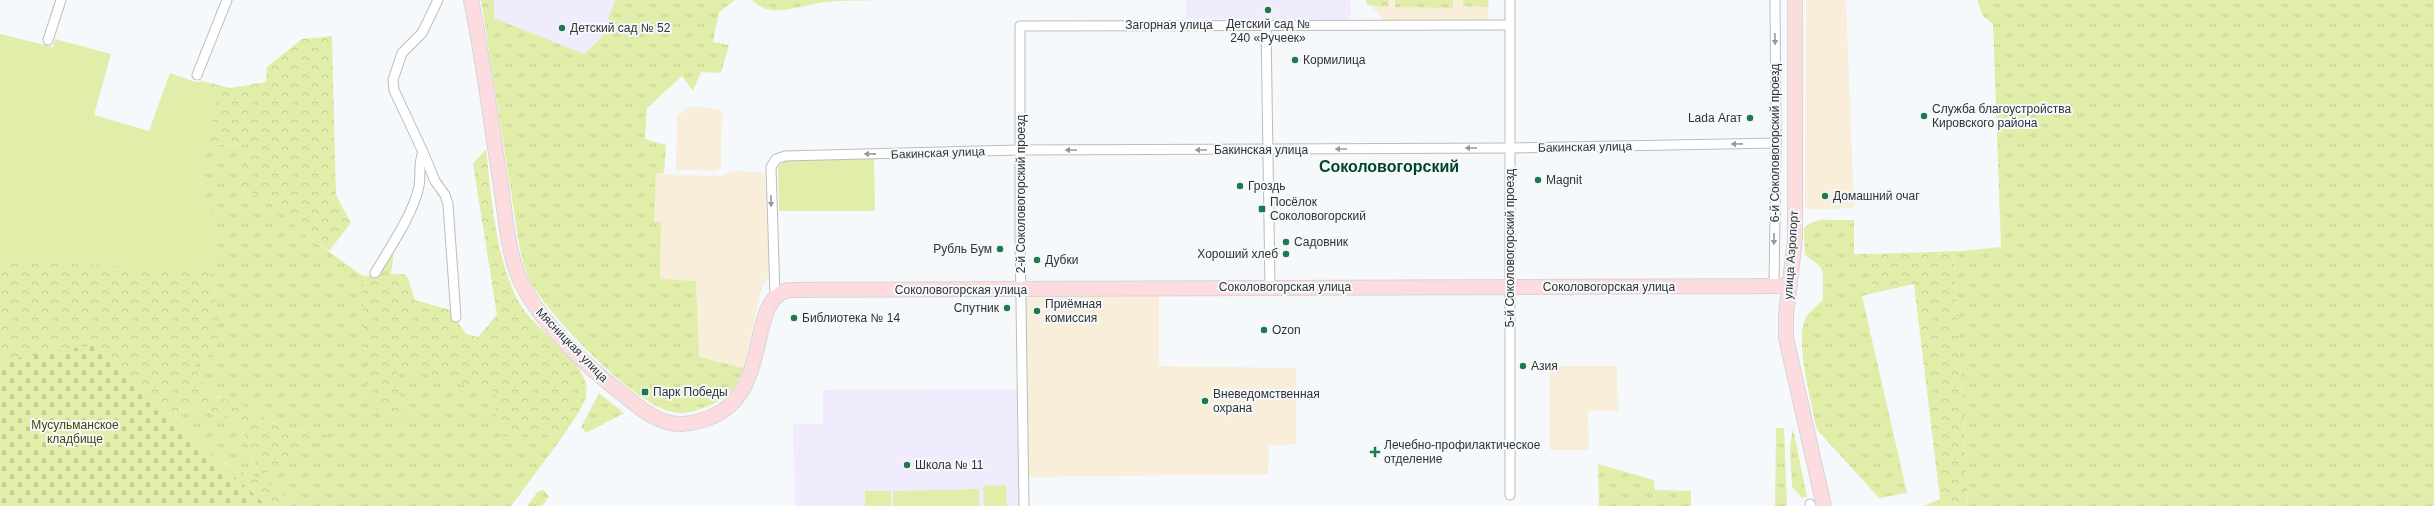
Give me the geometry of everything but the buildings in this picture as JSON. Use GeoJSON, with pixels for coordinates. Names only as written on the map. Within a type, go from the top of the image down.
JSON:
{"type":"FeatureCollection","features":[{"type":"Feature","properties":{"kind":"main road","name":"Мясницкая улица"},"geometry":{"type":"LineString","coordinates":[[471,0],[506,218],[517,270],[533,305],[548,323],[592,368],[659,421],[668,424],[688,424],[713,417],[736,400],[748,383],[765,314],[778,294]]}},
{"type":"Feature","properties":{"kind":"main road","name":"улица Аэропорт"},"geometry":{"type":"LineString","coordinates":[[1796,0],[1795,227],[1786,315],[1790,360],[1815,505]]}},
{"type":"Feature","properties":{"kind":"main road","name":"Соколовогорская улица"},"geometry":{"type":"LineString","coordinates":[[778,294],[788,290],[1790,286]]}},
{"type":"Feature","properties":{"kind":"street"},"geometry":{"type":"LineString","coordinates":[[48,40],[61,0]]}},
{"type":"Feature","properties":{"kind":"street"},"geometry":{"type":"LineString","coordinates":[[197,75],[227,0]]}},
{"type":"Feature","properties":{"kind":"street"},"geometry":{"type":"LineString","coordinates":[[438,0],[422,33],[402,53],[393,80],[394,90],[435,181],[445,195],[448,204],[456,317]]}},
{"type":"Feature","properties":{"kind":"street","name":"5-й Соколовогорский проезд"},"geometry":{"type":"LineString","coordinates":[[1510,0],[1510,496]]}},
{"type":"Feature","properties":{"kind":"street","name":"6-й Соколовогорский проезд"},"geometry":{"type":"LineString","coordinates":[[1774,286],[1776,143],[1775,0]]}},
{"type":"Feature","properties":{"kind":"street"},"geometry":{"type":"LineString","coordinates":[[1266,25],[1270,287]]}},
{"type":"Feature","properties":{"kind":"street","name":"Загорная улица"},"geometry":{"type":"LineString","coordinates":[[1020,26],[1510,25]]}},
{"type":"Feature","properties":{"kind":"street","name":"2-й Соколовогорский проезд"},"geometry":{"type":"LineString","coordinates":[[1020,26],[1024,506]]}},
{"type":"Feature","properties":{"kind":"street","name":"Бакинская улица"},"geometry":{"type":"LineString","coordinates":[[778,294],[772,217],[771,168],[776,159],[785,156],[1021,150],[1510,148],[1776,143]]}},
{"type":"Feature","properties":{"kind":"street"},"geometry":{"type":"LineString","coordinates":[[375,273],[402,228],[419,187],[422,152]]}},
{"type":"Feature","properties":{"kind":"shaded area","name":"Детский сад № 52"},"geometry":{"type":"Polygon","coordinates":[[[494,0],[615,0],[601,38],[584,54],[494,18],[494,0]]]}},
{"type":"Feature","properties":{"kind":"shaded area","name":"Детский сад № 240 «Ручеек»"},"geometry":{"type":"Polygon","coordinates":[[[1186,0],[1350,0],[1351,12],[1348,20],[1186,19],[1186,0]]]}},
{"type":"Feature","properties":{"kind":"shaded area"},"geometry":{"type":"Polygon","coordinates":[[[1365,0],[1489,0],[1488,22],[1385,21],[1365,0]]]}},
{"type":"Feature","properties":{"kind":"shaded area"},"geometry":{"type":"Polygon","coordinates":[[[1806,0],[1846,0],[1854,208],[1810,210],[1805,207],[1806,0]]]}},
{"type":"Feature","properties":{"kind":"shaded area"},"geometry":{"type":"Polygon","coordinates":[[[689,106],[718,109],[722,111],[721,168],[714,171],[676,170],[677,116],[689,106]]]}},
{"type":"Feature","properties":{"kind":"shaded area"},"geometry":{"type":"Polygon","coordinates":[[[732,171],[762,172],[765,176],[769,274],[761,291],[743,368],[699,357],[696,281],[660,280],[661,222],[654,221],[656,174],[722,176],[732,171]]]}},
{"type":"Feature","properties":{"kind":"shaded area"},"geometry":{"type":"Polygon","coordinates":[[[1032,294],[1159,295],[1159,366],[1296,368],[1296,444],[1269,446],[1268,474],[1027,477],[1025,301],[1032,294]]]}},
{"type":"Feature","properties":{"kind":"shaded area"},"geometry":{"type":"Polygon","coordinates":[[[1550,366],[1617,366],[1618,411],[1588,411],[1589,450],[1550,450],[1550,366]]]}},
{"type":"Feature","properties":{"kind":"shaded area","name":"Школа № 11"},"geometry":{"type":"Polygon","coordinates":[[[1019,389],[1019,506],[795,506],[793,424],[823,424],[823,390],[1019,389]]]}},
{"type":"Feature","properties":{"kind":"green space"},"geometry":{"type":"Polygon","coordinates":[[[481,0],[494,0],[494,18],[584,54],[601,38],[615,0],[735,0],[719,12],[713,42],[729,45],[721,73],[701,72],[693,91],[682,76],[647,108],[645,139],[666,145],[664,173],[656,174],[654,221],[661,222],[660,279],[696,281],[699,357],[743,368],[734,388],[719,401],[685,413],[677,413],[656,406],[637,394],[596,359],[558,318],[532,285],[519,244],[481,0]]]}},
{"type":"Feature","properties":{"kind":"green space"},"geometry":{"type":"Polygon","coordinates":[[[752,0],[877,0],[825,2],[787,10],[777,10],[760,6],[752,0]]]}},
{"type":"Feature","properties":{"kind":"green space"},"geometry":{"type":"Polygon","coordinates":[[[1365,0],[1388,0],[1388,7],[1368,5],[1365,0]]]}},
{"type":"Feature","properties":{"kind":"green space"},"geometry":{"type":"Polygon","coordinates":[[[1395,0],[1453,0],[1453,8],[1395,7],[1395,0]]]}},
{"type":"Feature","properties":{"kind":"green space"},"geometry":{"type":"Polygon","coordinates":[[[1463,0],[1488,0],[1488,7],[1463,6],[1463,0]]]}},
{"type":"Feature","properties":{"kind":"green space"},"geometry":{"type":"Polygon","coordinates":[[[1977,0],[2434,0],[2434,506],[1968,506],[1954,256],[1962,251],[2001,247],[1993,24],[1983,16],[1977,0]]]}},
{"type":"Feature","properties":{"kind":"green space"},"geometry":{"type":"Polygon","coordinates":[[[0,34],[53,47],[55,39],[111,54],[94,115],[149,131],[170,73],[219,90],[200,186],[217,237],[208,270],[26,262],[0,257],[0,34]]]}},
{"type":"Feature","properties":{"kind":"green space"},"geometry":{"type":"Polygon","coordinates":[[[332,36],[336,195],[351,223],[329,251],[301,232],[274,204],[235,185],[258,144],[207,145],[180,89],[202,81],[230,88],[266,82],[267,67],[302,39],[332,36]]]}},
{"type":"Feature","properties":{"kind":"green space"},"geometry":{"type":"Polygon","coordinates":[[[259,144],[235,185],[274,204],[301,232],[363,276],[405,274],[413,302],[450,311],[473,344],[550,338],[575,364],[586,383],[586,398],[563,436],[511,506],[292,506],[277,489],[211,456],[175,414],[196,407],[239,423],[260,476],[329,433],[284,429],[250,409],[207,392],[194,366],[217,301],[208,270],[217,237],[200,187],[207,145],[259,144]]]}},
{"type":"Feature","properties":{"kind":"green space"},"geometry":{"type":"Polygon","coordinates":[[[486,149],[493,210],[501,255],[507,276],[524,310],[577,366],[583,375],[586,384],[587,391],[583,404],[563,436],[503,437],[496,415],[495,392],[442,380],[396,365],[404,418],[368,406],[363,312],[363,280],[377,281],[394,251],[391,274],[407,276],[415,300],[450,310],[458,332],[478,337],[497,315],[473,164],[486,149]]]}},
{"type":"Feature","properties":{"kind":"green space"},"geometry":{"type":"Polygon","coordinates":[[[874,158],[875,211],[779,211],[778,167],[786,160],[874,158]]]}},
{"type":"Feature","properties":{"kind":"green space"},"geometry":{"type":"Polygon","coordinates":[[[198,190],[213,213],[200,242],[172,264],[208,270],[217,301],[218,348],[194,366],[207,392],[250,409],[284,429],[330,433],[288,463],[260,476],[239,423],[196,407],[175,414],[211,456],[277,489],[292,506],[58,506],[0,364],[0,255],[198,190]]]}},
{"type":"Feature","properties":{"kind":"green space"},"geometry":{"type":"Polygon","coordinates":[[[1820,220],[1854,220],[1854,254],[1867,254],[1874,293],[1862,296],[1907,493],[1879,498],[1816,427],[1805,372],[1802,330],[1808,314],[1823,300],[1823,273],[1820,266],[1805,255],[1804,228],[1812,222],[1820,220]]]}},
{"type":"Feature","properties":{"kind":"green space"},"geometry":{"type":"Polygon","coordinates":[[[1962,251],[1954,256],[1968,506],[1923,506],[1940,499],[1914,284],[1874,293],[1867,254],[1962,251]]]}},
{"type":"Feature","properties":{"kind":"green space","name":"Мусульманское кладбище"},"geometry":{"type":"Polygon","coordinates":[[[93,345],[146,399],[267,506],[0,506],[0,361],[93,345]]]}},
{"type":"Feature","properties":{"kind":"green space"},"geometry":{"type":"Polygon","coordinates":[[[599,393],[624,413],[586,433],[581,427],[599,393]]]}},
{"type":"Feature","properties":{"kind":"green space"},"geometry":{"type":"Polygon","coordinates":[[[1776,428],[1784,428],[1787,506],[1775,506],[1776,428]]]}},
{"type":"Feature","properties":{"kind":"green space"},"geometry":{"type":"Polygon","coordinates":[[[1793,428],[1807,497],[1802,498],[1792,487],[1790,447],[1793,428]]]}},
{"type":"Feature","properties":{"kind":"green space"},"geometry":{"type":"Polygon","coordinates":[[[1598,464],[1654,480],[1655,490],[1691,491],[1691,506],[1599,506],[1598,464]]]}},
{"type":"Feature","properties":{"kind":"green space"},"geometry":{"type":"Polygon","coordinates":[[[1006,485],[1007,506],[984,506],[983,486],[1006,485]]]}},
{"type":"Feature","properties":{"kind":"green space"},"geometry":{"type":"Polygon","coordinates":[[[979,489],[979,506],[893,506],[893,491],[979,489]]]}},
{"type":"Feature","properties":{"kind":"green space"},"geometry":{"type":"Polygon","coordinates":[[[544,490],[549,497],[542,506],[527,506],[538,491],[544,490]]]}},
{"type":"Feature","properties":{"kind":"green space"},"geometry":{"type":"Polygon","coordinates":[[[865,491],[891,491],[891,506],[865,506],[865,491]]]}},
{"type":"Feature","properties":{"kind":"place","name":"Детский сад № 240 «Ручеек»"},"geometry":{"type":"Point","coordinates":[1268,10]}},
{"type":"Feature","properties":{"kind":"place","name":"Детский сад № 52"},"geometry":{"type":"Point","coordinates":[562,28]}},
{"type":"Feature","properties":{"kind":"place","name":"Кормилица"},"geometry":{"type":"Point","coordinates":[1295,60]}},
{"type":"Feature","properties":{"kind":"place","name":"Служба благоустройства Кировского района"},"geometry":{"type":"Point","coordinates":[1924,116]}},
{"type":"Feature","properties":{"kind":"place","name":"Lada Агат"},"geometry":{"type":"Point","coordinates":[1750,118]}},
{"type":"Feature","properties":{"kind":"place","name":"Magnit"},"geometry":{"type":"Point","coordinates":[1538,180]}},
{"type":"Feature","properties":{"kind":"place","name":"Гроздь"},"geometry":{"type":"Point","coordinates":[1240,186]}},
{"type":"Feature","properties":{"kind":"place","name":"Домашний очаг"},"geometry":{"type":"Point","coordinates":[1825,196]}},
{"type":"Feature","properties":{"kind":"place","name":"Посёлок Соколовогорский"},"geometry":{"type":"Point","coordinates":[1262,209]}},
{"type":"Feature","properties":{"kind":"place","name":"Садовник"},"geometry":{"type":"Point","coordinates":[1286,242]}},
{"type":"Feature","properties":{"kind":"place","name":"Рубль Бум"},"geometry":{"type":"Point","coordinates":[1000,249]}},
{"type":"Feature","properties":{"kind":"place","name":"Хороший хлеб"},"geometry":{"type":"Point","coordinates":[1286,254]}},
{"type":"Feature","properties":{"kind":"place","name":"Дубки"},"geometry":{"type":"Point","coordinates":[1037,260]}},
{"type":"Feature","properties":{"kind":"place","name":"Спутник"},"geometry":{"type":"Point","coordinates":[1007,308]}},
{"type":"Feature","properties":{"kind":"place","name":"Приёмная комиссия"},"geometry":{"type":"Point","coordinates":[1037,311]}},
{"type":"Feature","properties":{"kind":"place","name":"Библиотека № 14"},"geometry":{"type":"Point","coordinates":[794,318]}},
{"type":"Feature","properties":{"kind":"place","name":"Ozon"},"geometry":{"type":"Point","coordinates":[1264,330]}},
{"type":"Feature","properties":{"kind":"place","name":"Азия"},"geometry":{"type":"Point","coordinates":[1523,366]}},
{"type":"Feature","properties":{"kind":"place","name":"Парк Победы"},"geometry":{"type":"Point","coordinates":[645,392]}},
{"type":"Feature","properties":{"kind":"place","name":"Вневедомственная охрана"},"geometry":{"type":"Point","coordinates":[1205,401]}},
{"type":"Feature","properties":{"kind":"place","name":"Лечебно-профилактическое отделение"},"geometry":{"type":"Point","coordinates":[1375,452]}},
{"type":"Feature","properties":{"kind":"place","name":"Школа № 11"},"geometry":{"type":"Point","coordinates":[907,465]}},
{"type":"Feature","properties":{"kind":"district","name":"Соколовогорский"},"geometry":{"type":"Point","coordinates":[1389,166]}}]}
